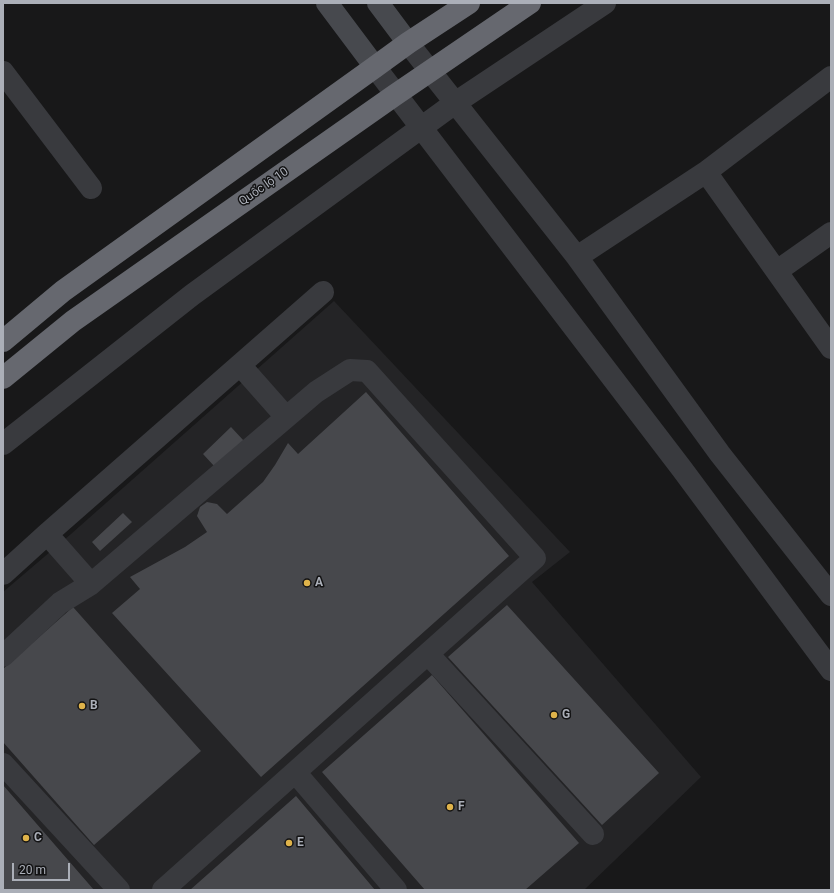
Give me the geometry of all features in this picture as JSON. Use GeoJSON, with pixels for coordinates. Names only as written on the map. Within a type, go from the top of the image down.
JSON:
{"type":"FeatureCollection","features":[{"type":"Feature","properties":{"kind":"highway"},"geometry":{"type":"LineString","coordinates":[[3,341],[63,291],[408,43],[469,3]]}},
{"type":"Feature","properties":{"kind":"highway","name":"Quốc lộ 10"},"geometry":{"type":"LineString","coordinates":[[3,378],[73,322],[395,95],[530,3]]}},
{"type":"Feature","properties":{"kind":"street"},"geometry":{"type":"LineString","coordinates":[[327,3],[395,95],[682,469],[831,670]]}},
{"type":"Feature","properties":{"kind":"street"},"geometry":{"type":"LineString","coordinates":[[378,3],[577,257],[720,454],[831,595]]}},
{"type":"Feature","properties":{"kind":"street"},"geometry":{"type":"LineString","coordinates":[[3,444],[192,295],[455,103],[605,3]]}},
{"type":"Feature","properties":{"kind":"street"},"geometry":{"type":"LineString","coordinates":[[3,72],[91,188]]}},
{"type":"Feature","properties":{"kind":"street"},"geometry":{"type":"LineString","coordinates":[[577,257],[706,172],[831,77]]}},
{"type":"Feature","properties":{"kind":"street"},"geometry":{"type":"LineString","coordinates":[[706,172],[831,348]]}},
{"type":"Feature","properties":{"kind":"street"},"geometry":{"type":"LineString","coordinates":[[777,271],[831,233]]}},
{"type":"Feature","properties":{"kind":"street"},"geometry":{"type":"LineString","coordinates":[[3,574],[323,292]]}},
{"type":"Feature","properties":{"kind":"street"},"geometry":{"type":"LineString","coordinates":[[240,365],[286,417]]}},
{"type":"Feature","properties":{"kind":"street"},"geometry":{"type":"LineString","coordinates":[[3,656],[60,604],[91,584],[316,392],[350,370],[367,371],[535,558],[163,890]]}},
{"type":"Feature","properties":{"kind":"street"},"geometry":{"type":"LineString","coordinates":[[47,534],[91,584]]}},
{"type":"Feature","properties":{"kind":"street"},"geometry":{"type":"LineString","coordinates":[[428,654],[593,834]]}},
{"type":"Feature","properties":{"kind":"street"},"geometry":{"type":"LineString","coordinates":[[3,764],[119,890]]}},
{"type":"Feature","properties":{"kind":"street"},"geometry":{"type":"LineString","coordinates":[[295,772],[396,890]]}},
{"type":"Feature","properties":{"kind":"shaded area"},"geometry":{"type":"Polygon","coordinates":[[[334,301],[570,552],[532,582],[701,777],[584,890],[3,890],[3,592],[71,534],[334,301]]]}},
{"type":"Feature","properties":{"kind":"building","name":"A"},"geometry":{"type":"Polygon","coordinates":[[[366,392],[509,556],[261,777],[112,613],[140,589],[130,577],[185,547],[207,532],[197,516],[200,507],[207,502],[217,504],[227,514],[263,482],[288,443],[298,454],[366,392]]]}},
{"type":"Feature","properties":{"kind":"building"},"geometry":{"type":"Polygon","coordinates":[[[231,427],[244,441],[215,467],[203,454],[231,427]]]}},
{"type":"Feature","properties":{"kind":"building"},"geometry":{"type":"Polygon","coordinates":[[[123,513],[132,522],[100,551],[92,542],[123,513]]]}},
{"type":"Feature","properties":{"kind":"building","name":"G"},"geometry":{"type":"Polygon","coordinates":[[[507,605],[659,773],[602,825],[448,657],[507,605]]]}},
{"type":"Feature","properties":{"kind":"building","name":"B"},"geometry":{"type":"Polygon","coordinates":[[[73,607],[201,751],[94,845],[3,742],[3,669],[73,607]]]}},
{"type":"Feature","properties":{"kind":"building","name":"F"},"geometry":{"type":"Polygon","coordinates":[[[432,675],[579,843],[525,890],[425,890],[322,772],[432,675]]]}},
{"type":"Feature","properties":{"kind":"building","name":"C"},"geometry":{"type":"Polygon","coordinates":[[[3,785],[94,890],[3,890],[3,785]]]}},
{"type":"Feature","properties":{"kind":"building","name":"E"},"geometry":{"type":"Polygon","coordinates":[[[296,796],[375,890],[190,890],[296,796]]]}},
{"type":"Feature","properties":{"kind":"place","name":"A"},"geometry":{"type":"Point","coordinates":[307,583]}},
{"type":"Feature","properties":{"kind":"place","name":"B"},"geometry":{"type":"Point","coordinates":[82,706]}},
{"type":"Feature","properties":{"kind":"place","name":"G"},"geometry":{"type":"Point","coordinates":[554,715]}},
{"type":"Feature","properties":{"kind":"place","name":"F"},"geometry":{"type":"Point","coordinates":[450,807]}},
{"type":"Feature","properties":{"kind":"place","name":"C"},"geometry":{"type":"Point","coordinates":[26,838]}},
{"type":"Feature","properties":{"kind":"place","name":"E"},"geometry":{"type":"Point","coordinates":[289,843]}}]}
